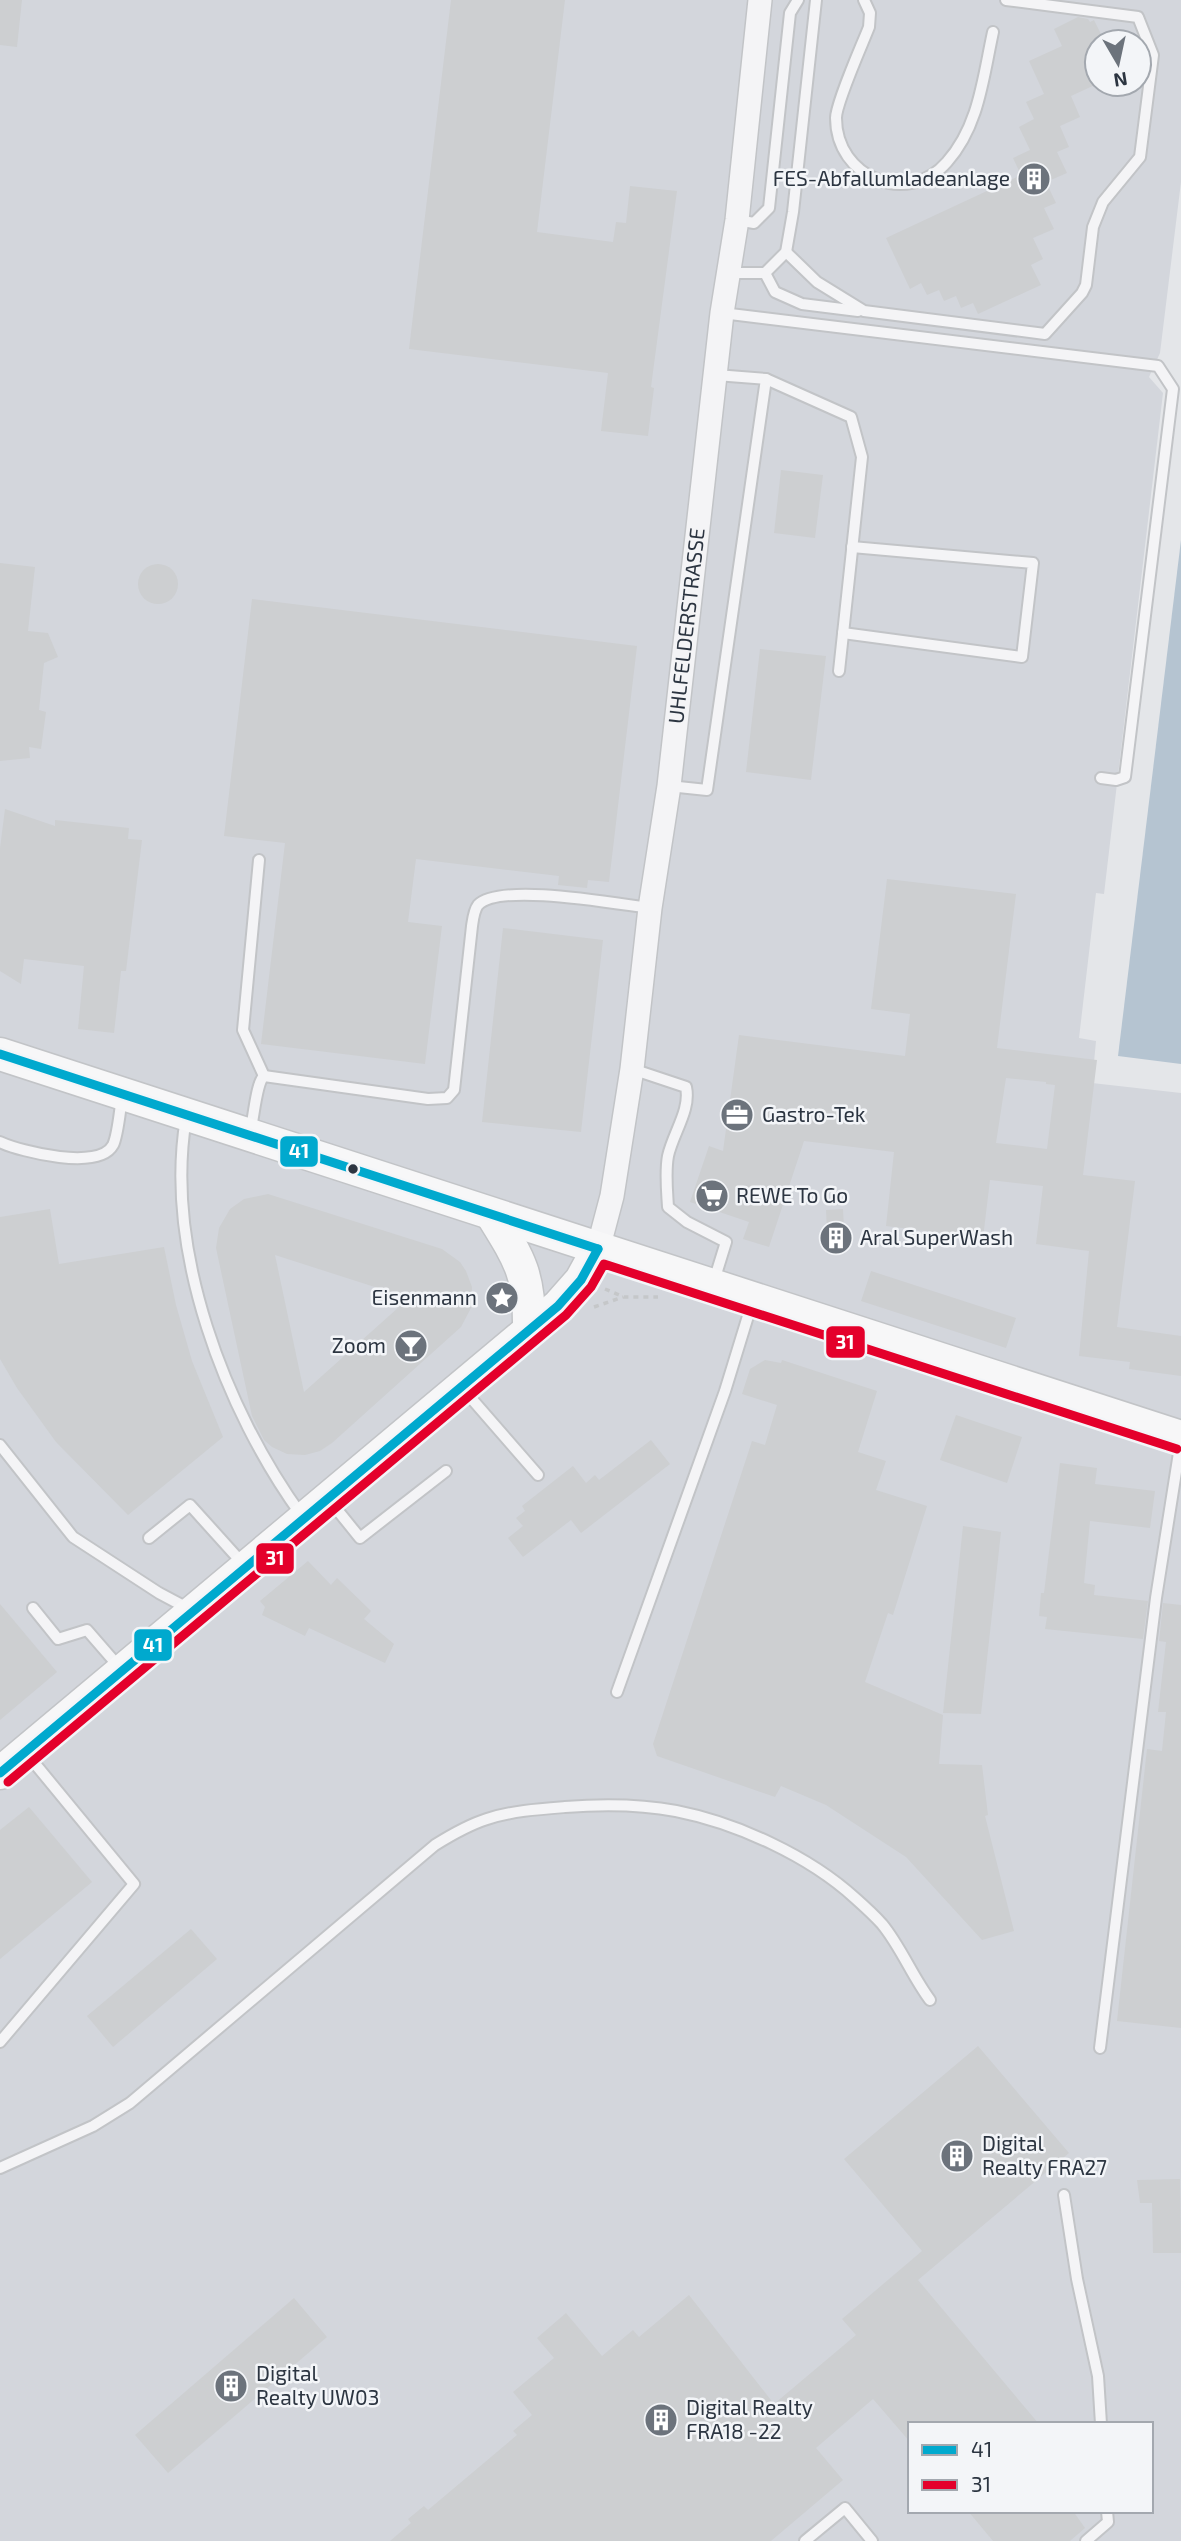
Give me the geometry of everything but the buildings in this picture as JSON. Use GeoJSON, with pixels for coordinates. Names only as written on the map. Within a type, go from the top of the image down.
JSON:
{"type":"FeatureCollection","features":[{"type":"Feature","properties":{"kind":"main road"},"geometry":{"type":"LineString","coordinates":[[0,1054],[1181,1439]]}},
{"type":"Feature","properties":{"kind":"main road"},"geometry":{"type":"LineString","coordinates":[[492,1215],[523,1268],[528,1291],[528,1330]]}},
{"type":"Feature","properties":{"kind":"main road"},"geometry":{"type":"LineString","coordinates":[[0,1773],[528,1330],[570,1293],[581,1280],[598,1249]]}},
{"type":"Feature","properties":{"kind":"street","name":"UHLFELDERSTRASSE"},"geometry":{"type":"LineString","coordinates":[[598,1249],[612,1196],[632,1069],[650,908],[669,786],[722,313],[737,220],[760,0]]}},
{"type":"Feature","properties":{"kind":"lane"},"geometry":{"type":"LineString","coordinates":[[737,220],[754,223],[769,208],[790,13],[798,0]]}},
{"type":"Feature","properties":{"kind":"lane"},"geometry":{"type":"LineString","coordinates":[[728,273],[765,273],[786,252],[793,212],[816,0]]}},
{"type":"Feature","properties":{"kind":"lane"},"geometry":{"type":"LineString","coordinates":[[864,0],[870,13],[869,27],[836,116],[839,137],[849,160],[858,170],[885,182],[927,179],[948,161],[974,120],[993,32]]}},
{"type":"Feature","properties":{"kind":"lane"},"geometry":{"type":"LineString","coordinates":[[765,273],[775,292],[802,304],[1045,334],[1082,293],[1086,285],[1093,228],[1103,202],[1140,157],[1153,55],[1138,17],[1006,0]]}},
{"type":"Feature","properties":{"kind":"lane"},"geometry":{"type":"LineString","coordinates":[[786,252],[817,282],[864,312]]}},
{"type":"Feature","properties":{"kind":"lane"},"geometry":{"type":"LineString","coordinates":[[722,313],[1158,366],[1173,389],[1125,777],[1116,780],[1101,778]]}},
{"type":"Feature","properties":{"kind":"lane"},"geometry":{"type":"LineString","coordinates":[[716,375],[766,379],[851,417],[862,457],[839,671]]}},
{"type":"Feature","properties":{"kind":"lane"},"geometry":{"type":"LineString","coordinates":[[669,786],[706,790],[766,379]]}},
{"type":"Feature","properties":{"kind":"lane"},"geometry":{"type":"LineString","coordinates":[[843,633],[1022,657],[1033,564],[852,547]]}},
{"type":"Feature","properties":{"kind":"lane"},"geometry":{"type":"LineString","coordinates":[[259,860],[243,1030],[264,1076]]}},
{"type":"Feature","properties":{"kind":"lane"},"geometry":{"type":"LineString","coordinates":[[249,1135],[255,1116],[259,1080],[264,1076],[428,1099],[447,1098],[454,1090],[472,926],[479,904],[502,895],[526,894],[650,908]]}},
{"type":"Feature","properties":{"kind":"lane"},"geometry":{"type":"LineString","coordinates":[[632,1069],[687,1087],[686,1107],[668,1158],[668,1207],[688,1222],[726,1242],[712,1286]]}},
{"type":"Feature","properties":{"kind":"lane"},"geometry":{"type":"LineString","coordinates":[[0,1142],[12,1147],[80,1159],[102,1156],[113,1145],[123,1094]]}},
{"type":"Feature","properties":{"kind":"lane"},"geometry":{"type":"LineString","coordinates":[[186,1115],[181,1158],[183,1206],[190,1258],[209,1334],[223,1373],[254,1441],[304,1519]]}},
{"type":"Feature","properties":{"kind":"lane"},"geometry":{"type":"LineString","coordinates":[[617,1692],[720,1405],[753,1300]]}},
{"type":"Feature","properties":{"kind":"lane"},"geometry":{"type":"LineString","coordinates":[[462,1387],[538,1475]]}},
{"type":"Feature","properties":{"kind":"lane"},"geometry":{"type":"LineString","coordinates":[[1100,2048],[1156,1598],[1181,1439]]}},
{"type":"Feature","properties":{"kind":"lane"},"geometry":{"type":"LineString","coordinates":[[0,1445],[73,1537],[159,1593],[194,1611]]}},
{"type":"Feature","properties":{"kind":"lane"},"geometry":{"type":"LineString","coordinates":[[328,1499],[360,1538],[446,1471]]}},
{"type":"Feature","properties":{"kind":"lane"},"geometry":{"type":"LineString","coordinates":[[149,1538],[190,1505],[247,1568]]}},
{"type":"Feature","properties":{"kind":"lane"},"geometry":{"type":"LineString","coordinates":[[33,1608],[58,1639],[87,1630],[123,1671]]}},
{"type":"Feature","properties":{"kind":"lane"},"geometry":{"type":"LineString","coordinates":[[0,2042],[134,1884],[25,1752]]}},
{"type":"Feature","properties":{"kind":"lane"},"geometry":{"type":"LineString","coordinates":[[0,2168],[93,2126],[130,2103],[435,1845],[487,1819],[528,1811],[595,1805],[643,1806],[677,1811],[713,1821],[789,1853],[822,1871],[882,1924],[930,2000]]}},
{"type":"Feature","properties":{"kind":"lane"},"geometry":{"type":"LineString","coordinates":[[1064,2195],[1077,2280],[1098,2376],[1101,2422]]}},
{"type":"Feature","properties":{"kind":"lane"},"geometry":{"type":"LineString","coordinates":[[805,2541],[845,2508],[872,2541]]}},
{"type":"Feature","properties":{"kind":"lane"},"geometry":{"type":"LineString","coordinates":[[1086,2541],[1108,2522],[1107,2513]]}},
{"type":"Feature","properties":{"kind":"shaded area"},"geometry":{"type":"Polygon","coordinates":[[[0,0],[1181,0],[1181,182],[1160,353],[1149,377],[1163,393],[1104,894],[1096,893],[1079,1038],[1096,1041],[1092,1083],[1181,1093],[1181,2541],[0,2541],[0,0]]]}},
{"type":"Feature","properties":{"kind":"water"},"geometry":{"type":"Polygon","coordinates":[[[1181,540],[1181,1064],[1118,1056],[1181,540]]]}},
{"type":"Feature","properties":{"kind":"transit line","name":"41"},"geometry":{"type":"LineString","coordinates":[[0,1054],[598,1249]]}},
{"type":"Feature","properties":{"kind":"transit line","name":"41"},"geometry":{"type":"LineString","coordinates":[[0,1773],[558,1306],[581,1280],[598,1249]]}},
{"type":"Feature","properties":{"kind":"transit line","name":"31"},"geometry":{"type":"LineString","coordinates":[[8,1782],[566,1315],[591,1287],[604,1264],[1177,1449]]}},
{"type":"Feature","properties":{"kind":"place","name":"FES-Abfallumladeanlage"},"geometry":{"type":"Point","coordinates":[1034,179]}},
{"type":"Feature","properties":{"kind":"place","name":"Gastro-Tek"},"geometry":{"type":"Point","coordinates":[737,1115]}},
{"type":"Feature","properties":{"kind":"place","name":"REWE To Go"},"geometry":{"type":"Point","coordinates":[712,1196]}},
{"type":"Feature","properties":{"kind":"place","name":"Aral SuperWash"},"geometry":{"type":"Point","coordinates":[836,1238]}},
{"type":"Feature","properties":{"kind":"place","name":"Eisenmann"},"geometry":{"type":"Point","coordinates":[502,1298]}},
{"type":"Feature","properties":{"kind":"place","name":"Zoom"},"geometry":{"type":"Point","coordinates":[411,1346]}},
{"type":"Feature","properties":{"kind":"place","name":"Digital Realty FRA27"},"geometry":{"type":"Point","coordinates":[957,2156]}},
{"type":"Feature","properties":{"kind":"place","name":"Digital Realty UW03"},"geometry":{"type":"Point","coordinates":[231,2386]}},
{"type":"Feature","properties":{"kind":"place","name":"Digital Realty FRA18 -22"},"geometry":{"type":"Point","coordinates":[661,2420]}}]}
